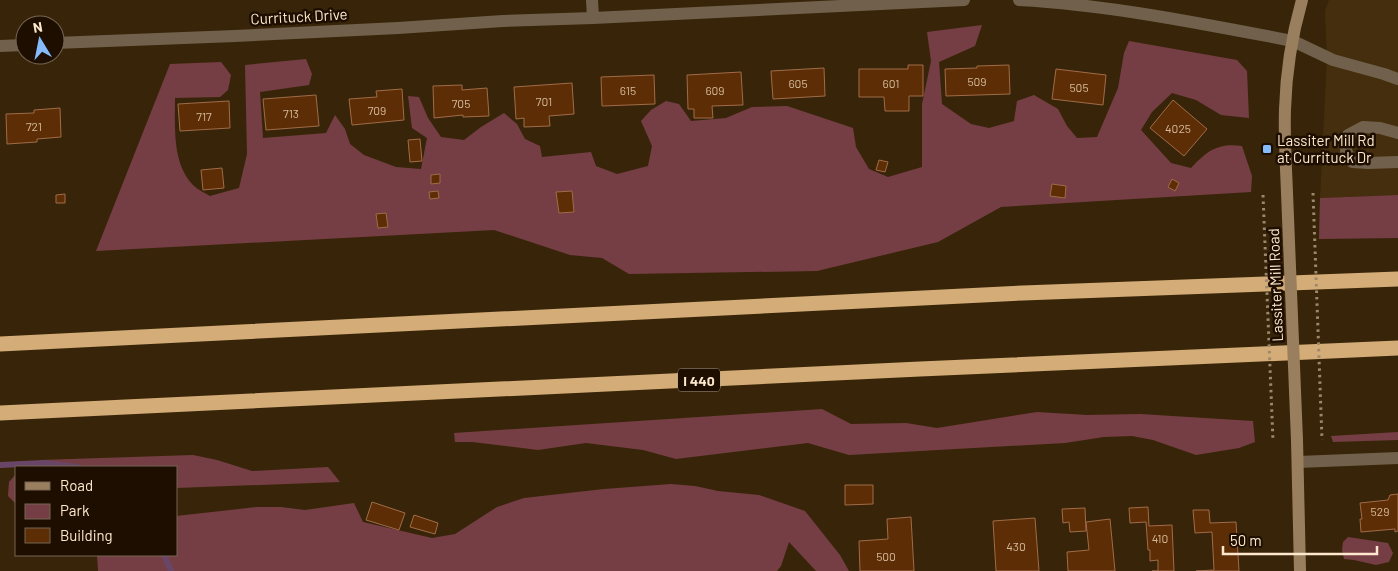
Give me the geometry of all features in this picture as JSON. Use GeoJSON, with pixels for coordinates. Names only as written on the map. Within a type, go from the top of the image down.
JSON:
{"type":"FeatureCollection","features":[{"type":"Feature","properties":{"kind":"highway"},"geometry":{"type":"LineString","coordinates":[[0,344],[1003,294],[1398,279]]}},
{"type":"Feature","properties":{"kind":"highway","name":"I 440"},"geometry":{"type":"LineString","coordinates":[[0,413],[930,368],[1398,348]]}},
{"type":"Feature","properties":{"kind":"main road","name":"Lassiter Mill Road"},"geometry":{"type":"LineString","coordinates":[[1300,571],[1298,462],[1284,108],[1287,73],[1302,0]]}},
{"type":"Feature","properties":{"kind":"street"},"geometry":{"type":"LineString","coordinates":[[592,0],[593,18]]}},
{"type":"Feature","properties":{"kind":"street","name":"Currituck Drive"},"geometry":{"type":"LineString","coordinates":[[65,42],[398,28],[504,20],[593,18],[964,0]]}},
{"type":"Feature","properties":{"kind":"street"},"geometry":{"type":"LineString","coordinates":[[1019,0],[1054,2],[1124,11],[1293,41],[1333,60],[1398,79]]}},
{"type":"Feature","properties":{"kind":"street"},"geometry":{"type":"LineString","coordinates":[[0,46],[15,45]]}},
{"type":"Feature","properties":{"kind":"street"},"geometry":{"type":"LineString","coordinates":[[1398,133],[1380,128],[1362,127],[1348,135],[1346,151],[1352,162],[1398,162]]}},
{"type":"Feature","properties":{"kind":"street"},"geometry":{"type":"LineString","coordinates":[[1298,462],[1398,458]]}},
{"type":"Feature","properties":{"kind":"path"},"geometry":{"type":"LineString","coordinates":[[1313,193],[1322,440]]}},
{"type":"Feature","properties":{"kind":"path"},"geometry":{"type":"LineString","coordinates":[[1263,194],[1273,441]]}},
{"type":"Feature","properties":{"kind":"shaded area"},"geometry":{"type":"Polygon","coordinates":[[[1329,0],[1398,0],[1398,195],[1320,198],[1327,57],[1325,11],[1329,0]]]}},
{"type":"Feature","properties":{"kind":"green space"},"geometry":{"type":"Polygon","coordinates":[[[982,25],[975,46],[939,62],[942,104],[971,124],[989,128],[1014,121],[1017,101],[1034,95],[1058,109],[1067,126],[1077,138],[1097,137],[1118,88],[1124,53],[1129,41],[1237,60],[1247,71],[1249,118],[1221,115],[1196,100],[1172,93],[1152,112],[1141,130],[1171,163],[1191,168],[1208,152],[1214,149],[1234,145],[1242,146],[1252,176],[1251,192],[1001,207],[938,242],[817,271],[629,274],[602,258],[570,255],[494,230],[96,251],[170,64],[221,62],[231,75],[228,90],[220,97],[175,98],[176,144],[181,166],[193,185],[210,196],[239,188],[247,154],[245,65],[306,59],[312,74],[309,85],[260,92],[263,138],[326,133],[335,115],[345,129],[350,144],[364,155],[396,167],[421,169],[427,138],[412,128],[408,96],[419,97],[428,118],[441,137],[464,140],[504,113],[517,124],[525,139],[540,146],[542,157],[591,152],[596,166],[617,174],[648,166],[652,146],[641,121],[651,110],[666,101],[679,104],[691,121],[726,118],[752,107],[787,106],[853,128],[856,147],[869,169],[888,177],[922,167],[922,104],[931,61],[927,32],[982,25]]]}},
{"type":"Feature","properties":{"kind":"green space"},"geometry":{"type":"Polygon","coordinates":[[[1398,195],[1398,238],[1319,239],[1320,198],[1398,195]]]}},
{"type":"Feature","properties":{"kind":"green space"},"geometry":{"type":"Polygon","coordinates":[[[822,409],[851,424],[906,423],[937,428],[1037,412],[1087,415],[1140,414],[1253,421],[1255,442],[1239,448],[1196,455],[1153,440],[1132,436],[1104,437],[1065,443],[849,455],[808,443],[676,459],[643,450],[586,443],[538,450],[472,442],[455,442],[454,433],[822,409]]]}},
{"type":"Feature","properties":{"kind":"green space"},"geometry":{"type":"Polygon","coordinates":[[[1398,432],[1398,440],[1333,442],[1331,436],[1398,432]]]}},
{"type":"Feature","properties":{"kind":"green space"},"geometry":{"type":"Polygon","coordinates":[[[193,455],[252,471],[328,467],[340,482],[178,488],[178,466],[28,466],[40,460],[193,455]]]}},
{"type":"Feature","properties":{"kind":"green space"},"geometry":{"type":"Polygon","coordinates":[[[15,475],[15,503],[8,496],[9,482],[15,475]]]}},
{"type":"Feature","properties":{"kind":"green space"},"geometry":{"type":"Polygon","coordinates":[[[671,484],[759,495],[805,511],[840,555],[849,571],[816,571],[789,542],[781,566],[777,571],[98,571],[97,556],[178,556],[178,516],[257,507],[305,510],[354,503],[363,522],[432,538],[455,534],[497,507],[524,498],[671,484]]]}},
{"type":"Feature","properties":{"kind":"green space"},"geometry":{"type":"Polygon","coordinates":[[[1348,537],[1388,543],[1393,553],[1389,562],[1376,565],[1344,559],[1343,542],[1348,537]]]}},
{"type":"Feature","properties":{"kind":"building"},"geometry":{"type":"Polygon","coordinates":[[[908,65],[923,65],[923,96],[909,96],[909,111],[885,111],[884,97],[859,97],[859,69],[908,69],[908,65]]]}},
{"type":"Feature","properties":{"kind":"building"},"geometry":{"type":"Polygon","coordinates":[[[1009,65],[1010,94],[946,96],[945,69],[1009,65]]]}},
{"type":"Feature","properties":{"kind":"building"},"geometry":{"type":"Polygon","coordinates":[[[824,68],[825,96],[773,99],[771,71],[824,68]]]}},
{"type":"Feature","properties":{"kind":"building"},"geometry":{"type":"Polygon","coordinates":[[[1056,69],[1106,75],[1103,105],[1052,99],[1056,69]]]}},
{"type":"Feature","properties":{"kind":"building"},"geometry":{"type":"Polygon","coordinates":[[[741,72],[743,105],[712,106],[713,118],[694,118],[694,109],[688,109],[687,75],[741,72]]]}},
{"type":"Feature","properties":{"kind":"building"},"geometry":{"type":"Polygon","coordinates":[[[654,75],[655,104],[602,106],[601,77],[654,75]]]}},
{"type":"Feature","properties":{"kind":"building"},"geometry":{"type":"Polygon","coordinates":[[[572,83],[574,114],[549,116],[550,126],[524,127],[524,118],[516,119],[514,87],[572,83]]]}},
{"type":"Feature","properties":{"kind":"building"},"geometry":{"type":"Polygon","coordinates":[[[462,85],[462,90],[487,88],[489,116],[463,117],[463,115],[434,118],[433,86],[462,85]]]}},
{"type":"Feature","properties":{"kind":"building"},"geometry":{"type":"Polygon","coordinates":[[[402,89],[404,120],[352,125],[349,99],[377,97],[376,91],[402,89]]]}},
{"type":"Feature","properties":{"kind":"building"},"geometry":{"type":"Polygon","coordinates":[[[316,95],[319,126],[266,130],[263,99],[316,95]]]}},
{"type":"Feature","properties":{"kind":"building"},"geometry":{"type":"Polygon","coordinates":[[[1173,100],[1207,129],[1184,156],[1150,128],[1173,100]]]}},
{"type":"Feature","properties":{"kind":"building"},"geometry":{"type":"Polygon","coordinates":[[[229,101],[230,128],[180,131],[178,104],[229,101]]]}},
{"type":"Feature","properties":{"kind":"building"},"geometry":{"type":"Polygon","coordinates":[[[60,108],[61,137],[37,139],[37,142],[7,144],[6,114],[34,113],[34,110],[60,108]]]}},
{"type":"Feature","properties":{"kind":"building"},"geometry":{"type":"Polygon","coordinates":[[[420,139],[422,161],[410,162],[408,140],[420,139]]]}},
{"type":"Feature","properties":{"kind":"building"},"geometry":{"type":"Polygon","coordinates":[[[879,160],[888,162],[885,172],[876,170],[879,160]]]}},
{"type":"Feature","properties":{"kind":"building"},"geometry":{"type":"Polygon","coordinates":[[[222,168],[224,188],[203,190],[201,170],[222,168]]]}},
{"type":"Feature","properties":{"kind":"building"},"geometry":{"type":"Polygon","coordinates":[[[440,174],[440,183],[431,184],[431,175],[440,174]]]}},
{"type":"Feature","properties":{"kind":"building"},"geometry":{"type":"Polygon","coordinates":[[[1172,179],[1179,183],[1175,191],[1168,187],[1172,179]]]}},
{"type":"Feature","properties":{"kind":"building"},"geometry":{"type":"Polygon","coordinates":[[[1052,184],[1066,186],[1065,198],[1050,196],[1052,184]]]}},
{"type":"Feature","properties":{"kind":"building"},"geometry":{"type":"Polygon","coordinates":[[[438,191],[439,198],[430,199],[429,192],[438,191]]]}},
{"type":"Feature","properties":{"kind":"building"},"geometry":{"type":"Polygon","coordinates":[[[572,191],[574,212],[559,213],[556,192],[572,191]]]}},
{"type":"Feature","properties":{"kind":"building"},"geometry":{"type":"Polygon","coordinates":[[[65,194],[65,203],[56,203],[56,195],[65,194]]]}},
{"type":"Feature","properties":{"kind":"building"},"geometry":{"type":"Polygon","coordinates":[[[386,213],[388,227],[378,228],[376,214],[386,213]]]}},
{"type":"Feature","properties":{"kind":"building"},"geometry":{"type":"Polygon","coordinates":[[[845,485],[873,485],[873,504],[845,505],[845,485]]]}},
{"type":"Feature","properties":{"kind":"building"},"geometry":{"type":"Polygon","coordinates":[[[1398,494],[1398,531],[1395,532],[1395,529],[1361,532],[1360,503],[1388,500],[1390,495],[1398,494]]]}},
{"type":"Feature","properties":{"kind":"building"},"geometry":{"type":"Polygon","coordinates":[[[372,502],[405,513],[399,530],[366,520],[372,502]]]}},
{"type":"Feature","properties":{"kind":"building"},"geometry":{"type":"Polygon","coordinates":[[[1148,507],[1149,526],[1172,525],[1174,571],[1158,571],[1158,560],[1150,561],[1146,522],[1130,523],[1129,508],[1148,507]]]}},
{"type":"Feature","properties":{"kind":"building"},"geometry":{"type":"Polygon","coordinates":[[[1085,508],[1086,531],[1070,532],[1069,522],[1063,523],[1062,509],[1085,508]]]}},
{"type":"Feature","properties":{"kind":"building"},"geometry":{"type":"Polygon","coordinates":[[[1193,510],[1209,510],[1210,523],[1236,522],[1239,571],[1196,571],[1214,570],[1212,532],[1195,533],[1193,510]]]}},
{"type":"Feature","properties":{"kind":"building"},"geometry":{"type":"Polygon","coordinates":[[[414,515],[438,523],[435,534],[410,527],[414,515]]]}},
{"type":"Feature","properties":{"kind":"building"},"geometry":{"type":"Polygon","coordinates":[[[911,517],[914,571],[860,571],[859,541],[888,539],[887,519],[911,517]]]}},
{"type":"Feature","properties":{"kind":"building"},"geometry":{"type":"Polygon","coordinates":[[[1035,518],[1039,571],[996,571],[993,521],[1035,518]]]}},
{"type":"Feature","properties":{"kind":"building"},"geometry":{"type":"Polygon","coordinates":[[[1110,519],[1115,571],[1068,571],[1067,552],[1089,550],[1086,522],[1110,519]]]}},
{"type":"Feature","properties":{"kind":"waterway"},"geometry":{"type":"LineString","coordinates":[[0,465],[44,463],[69,466]]}},
{"type":"Feature","properties":{"kind":"waterway"},"geometry":{"type":"LineString","coordinates":[[164,556],[171,571]]}},
{"type":"Feature","properties":{"kind":"place","name":"Lassiter Mill Rd at Currituck Dr"},"geometry":{"type":"Point","coordinates":[1267,149]}}]}
